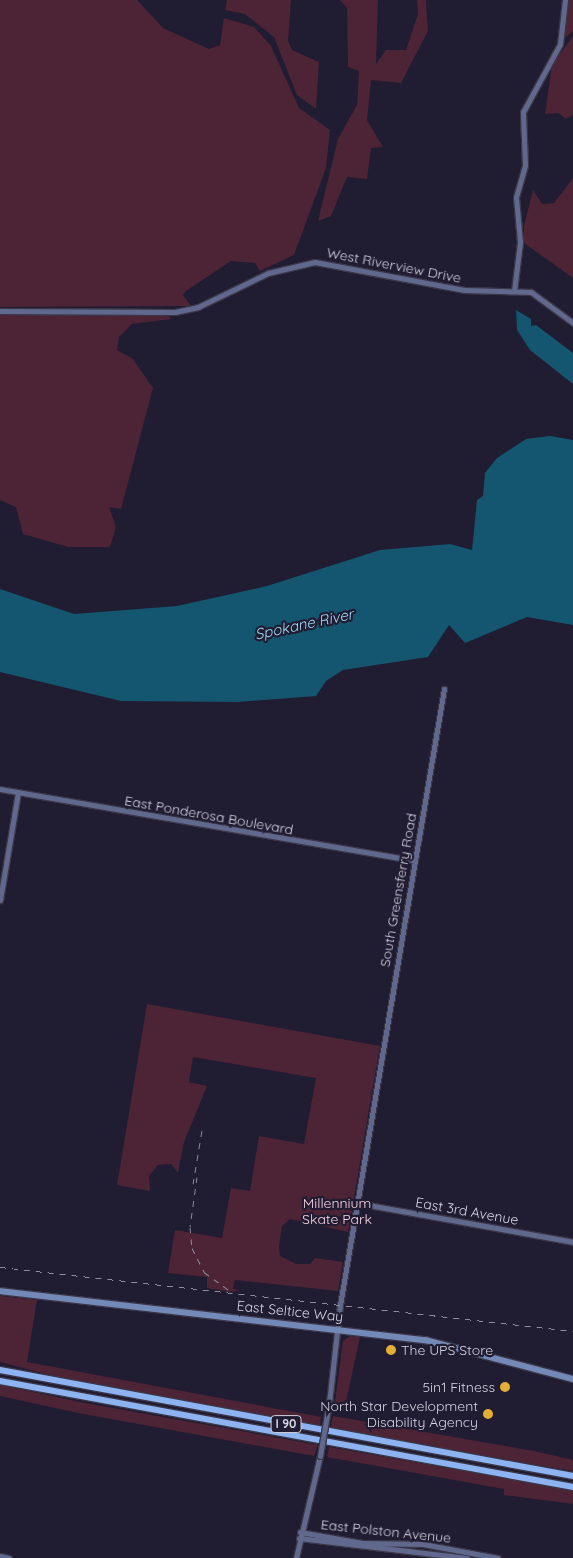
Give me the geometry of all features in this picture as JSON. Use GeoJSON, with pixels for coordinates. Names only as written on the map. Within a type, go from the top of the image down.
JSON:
{"type":"FeatureCollection","features":[{"type":"Feature","properties":{"kind":"highway","name":"I 90"},"geometry":{"type":"LineString","coordinates":[[0,1370],[573,1476]]}},
{"type":"Feature","properties":{"kind":"highway","name":"I 90"},"geometry":{"type":"LineString","coordinates":[[0,1381],[573,1487]]}},
{"type":"Feature","properties":{"kind":"main road","name":"East Seltice Way"},"geometry":{"type":"LineString","coordinates":[[0,1291],[336,1329],[446,1344],[573,1379]]}},
{"type":"Feature","properties":{"kind":"street"},"geometry":{"type":"LineString","coordinates":[[514,292],[520,242],[516,197],[525,166],[523,112],[560,44],[565,0]]}},
{"type":"Feature","properties":{"kind":"street","name":"West Riverview Drive"},"geometry":{"type":"LineString","coordinates":[[0,311],[175,312],[198,306],[268,273],[311,262],[464,290],[536,294],[573,323]]}},
{"type":"Feature","properties":{"kind":"street","name":"South Greensferry Road"},"geometry":{"type":"LineString","coordinates":[[296,1558],[320,1456],[330,1403],[336,1329],[444,689]]}},
{"type":"Feature","properties":{"kind":"street","name":"East Ponderosa Boulevard"},"geometry":{"type":"LineString","coordinates":[[0,789],[414,861]]}},
{"type":"Feature","properties":{"kind":"street"},"geometry":{"type":"LineString","coordinates":[[0,900],[18,793]]}},
{"type":"Feature","properties":{"kind":"street","name":"East 3rd Avenue"},"geometry":{"type":"LineString","coordinates":[[357,1203],[573,1242]]}},
{"type":"Feature","properties":{"kind":"street","name":"East Polston Avenue"},"geometry":{"type":"LineString","coordinates":[[300,1535],[467,1558]]}},
{"type":"Feature","properties":{"kind":"street","name":"East Polston Avenue"},"geometry":{"type":"LineString","coordinates":[[300,1535],[362,1542],[423,1544],[498,1558]]}},
{"type":"Feature","properties":{"kind":"street"},"geometry":{"type":"LineString","coordinates":[[0,1556],[9,1558]]}},
{"type":"Feature","properties":{"kind":"green space"},"geometry":{"type":"Polygon","coordinates":[[[0,0],[137,0],[163,28],[209,49],[220,45],[224,18],[254,27],[271,46],[299,108],[330,130],[326,168],[294,255],[260,271],[255,263],[231,261],[186,291],[183,295],[191,306],[0,307],[0,0]]]}},
{"type":"Feature","properties":{"kind":"green space"},"geometry":{"type":"Polygon","coordinates":[[[227,0],[291,0],[288,41],[292,50],[319,62],[316,109],[297,95],[274,37],[245,14],[225,10],[227,0]]]}},
{"type":"Feature","properties":{"kind":"green space"},"geometry":{"type":"Polygon","coordinates":[[[340,0],[378,0],[376,64],[386,50],[406,50],[418,14],[417,0],[426,0],[428,31],[401,83],[371,80],[367,120],[383,147],[371,148],[367,179],[347,177],[331,216],[318,221],[338,139],[357,105],[359,71],[348,67],[347,8],[340,0]]]}},
{"type":"Feature","properties":{"kind":"green space"},"geometry":{"type":"Polygon","coordinates":[[[569,0],[573,0],[573,31],[564,39],[569,0]]]}},
{"type":"Feature","properties":{"kind":"green space"},"geometry":{"type":"Polygon","coordinates":[[[573,36],[573,115],[566,119],[558,113],[545,114],[552,65],[573,36]]]}},
{"type":"Feature","properties":{"kind":"green space"},"geometry":{"type":"Polygon","coordinates":[[[573,178],[573,278],[524,243],[524,226],[533,190],[542,204],[554,203],[573,178]]]}},
{"type":"Feature","properties":{"kind":"green space"},"geometry":{"type":"Polygon","coordinates":[[[36,313],[167,314],[171,319],[132,324],[119,337],[117,350],[133,359],[153,388],[121,509],[109,507],[116,527],[110,547],[68,547],[23,534],[16,507],[0,500],[0,315],[36,313]]]}},
{"type":"Feature","properties":{"kind":"green space","name":"Millennium Skate Park"},"geometry":{"type":"Polygon","coordinates":[[[147,1004],[380,1046],[348,1232],[290,1219],[282,1226],[279,1246],[280,1256],[296,1264],[310,1264],[315,1258],[343,1262],[338,1291],[235,1280],[233,1289],[240,1291],[229,1292],[207,1288],[207,1277],[168,1273],[175,1230],[222,1238],[231,1188],[250,1191],[259,1136],[304,1144],[316,1078],[193,1057],[189,1082],[207,1086],[184,1142],[178,1173],[171,1164],[158,1165],[149,1176],[150,1191],[117,1185],[147,1004]]]}},
{"type":"Feature","properties":{"kind":"green space"},"geometry":{"type":"Polygon","coordinates":[[[0,1296],[37,1300],[27,1362],[321,1417],[320,1427],[96,1387],[0,1362],[0,1296]]]}},
{"type":"Feature","properties":{"kind":"green space"},"geometry":{"type":"Polygon","coordinates":[[[350,1336],[360,1337],[344,1411],[334,1409],[343,1341],[350,1336]]]}},
{"type":"Feature","properties":{"kind":"green space"},"geometry":{"type":"Polygon","coordinates":[[[0,1385],[80,1402],[318,1445],[314,1456],[78,1413],[0,1396],[0,1385]]]}},
{"type":"Feature","properties":{"kind":"green space"},"geometry":{"type":"Polygon","coordinates":[[[333,1416],[534,1451],[573,1460],[573,1471],[330,1429],[333,1416]]]}},
{"type":"Feature","properties":{"kind":"green space"},"geometry":{"type":"Polygon","coordinates":[[[329,1447],[573,1490],[573,1504],[504,1495],[504,1489],[327,1457],[329,1447]]]}},
{"type":"Feature","properties":{"kind":"water"},"geometry":{"type":"Polygon","coordinates":[[[516,310],[531,319],[531,326],[536,325],[573,353],[573,384],[530,350],[517,330],[516,310]]]}},
{"type":"Feature","properties":{"kind":"water","name":"Spokane River"},"geometry":{"type":"Polygon","coordinates":[[[550,436],[573,440],[573,625],[527,617],[465,643],[449,625],[428,657],[343,670],[326,681],[316,696],[238,702],[121,701],[0,672],[0,589],[74,614],[177,606],[267,586],[380,550],[450,544],[472,550],[477,500],[483,496],[485,473],[497,458],[526,439],[550,436]]]}},
{"type":"Feature","properties":{"kind":"railway"},"geometry":{"type":"LineString","coordinates":[[193,1184],[202,1130]]}},
{"type":"Feature","properties":{"kind":"railway"},"geometry":{"type":"LineString","coordinates":[[197,1177],[190,1227],[192,1248],[204,1272],[230,1291]]}},
{"type":"Feature","properties":{"kind":"railway"},"geometry":{"type":"LineString","coordinates":[[0,1267],[573,1331]]}},
{"type":"Feature","properties":{"kind":"place","name":"The UPS Store"},"geometry":{"type":"Point","coordinates":[391,1350]}},
{"type":"Feature","properties":{"kind":"place","name":"5in1 Fitness"},"geometry":{"type":"Point","coordinates":[505,1387]}},
{"type":"Feature","properties":{"kind":"place","name":"North Star Development Disability Agency"},"geometry":{"type":"Point","coordinates":[488,1414]}}]}
